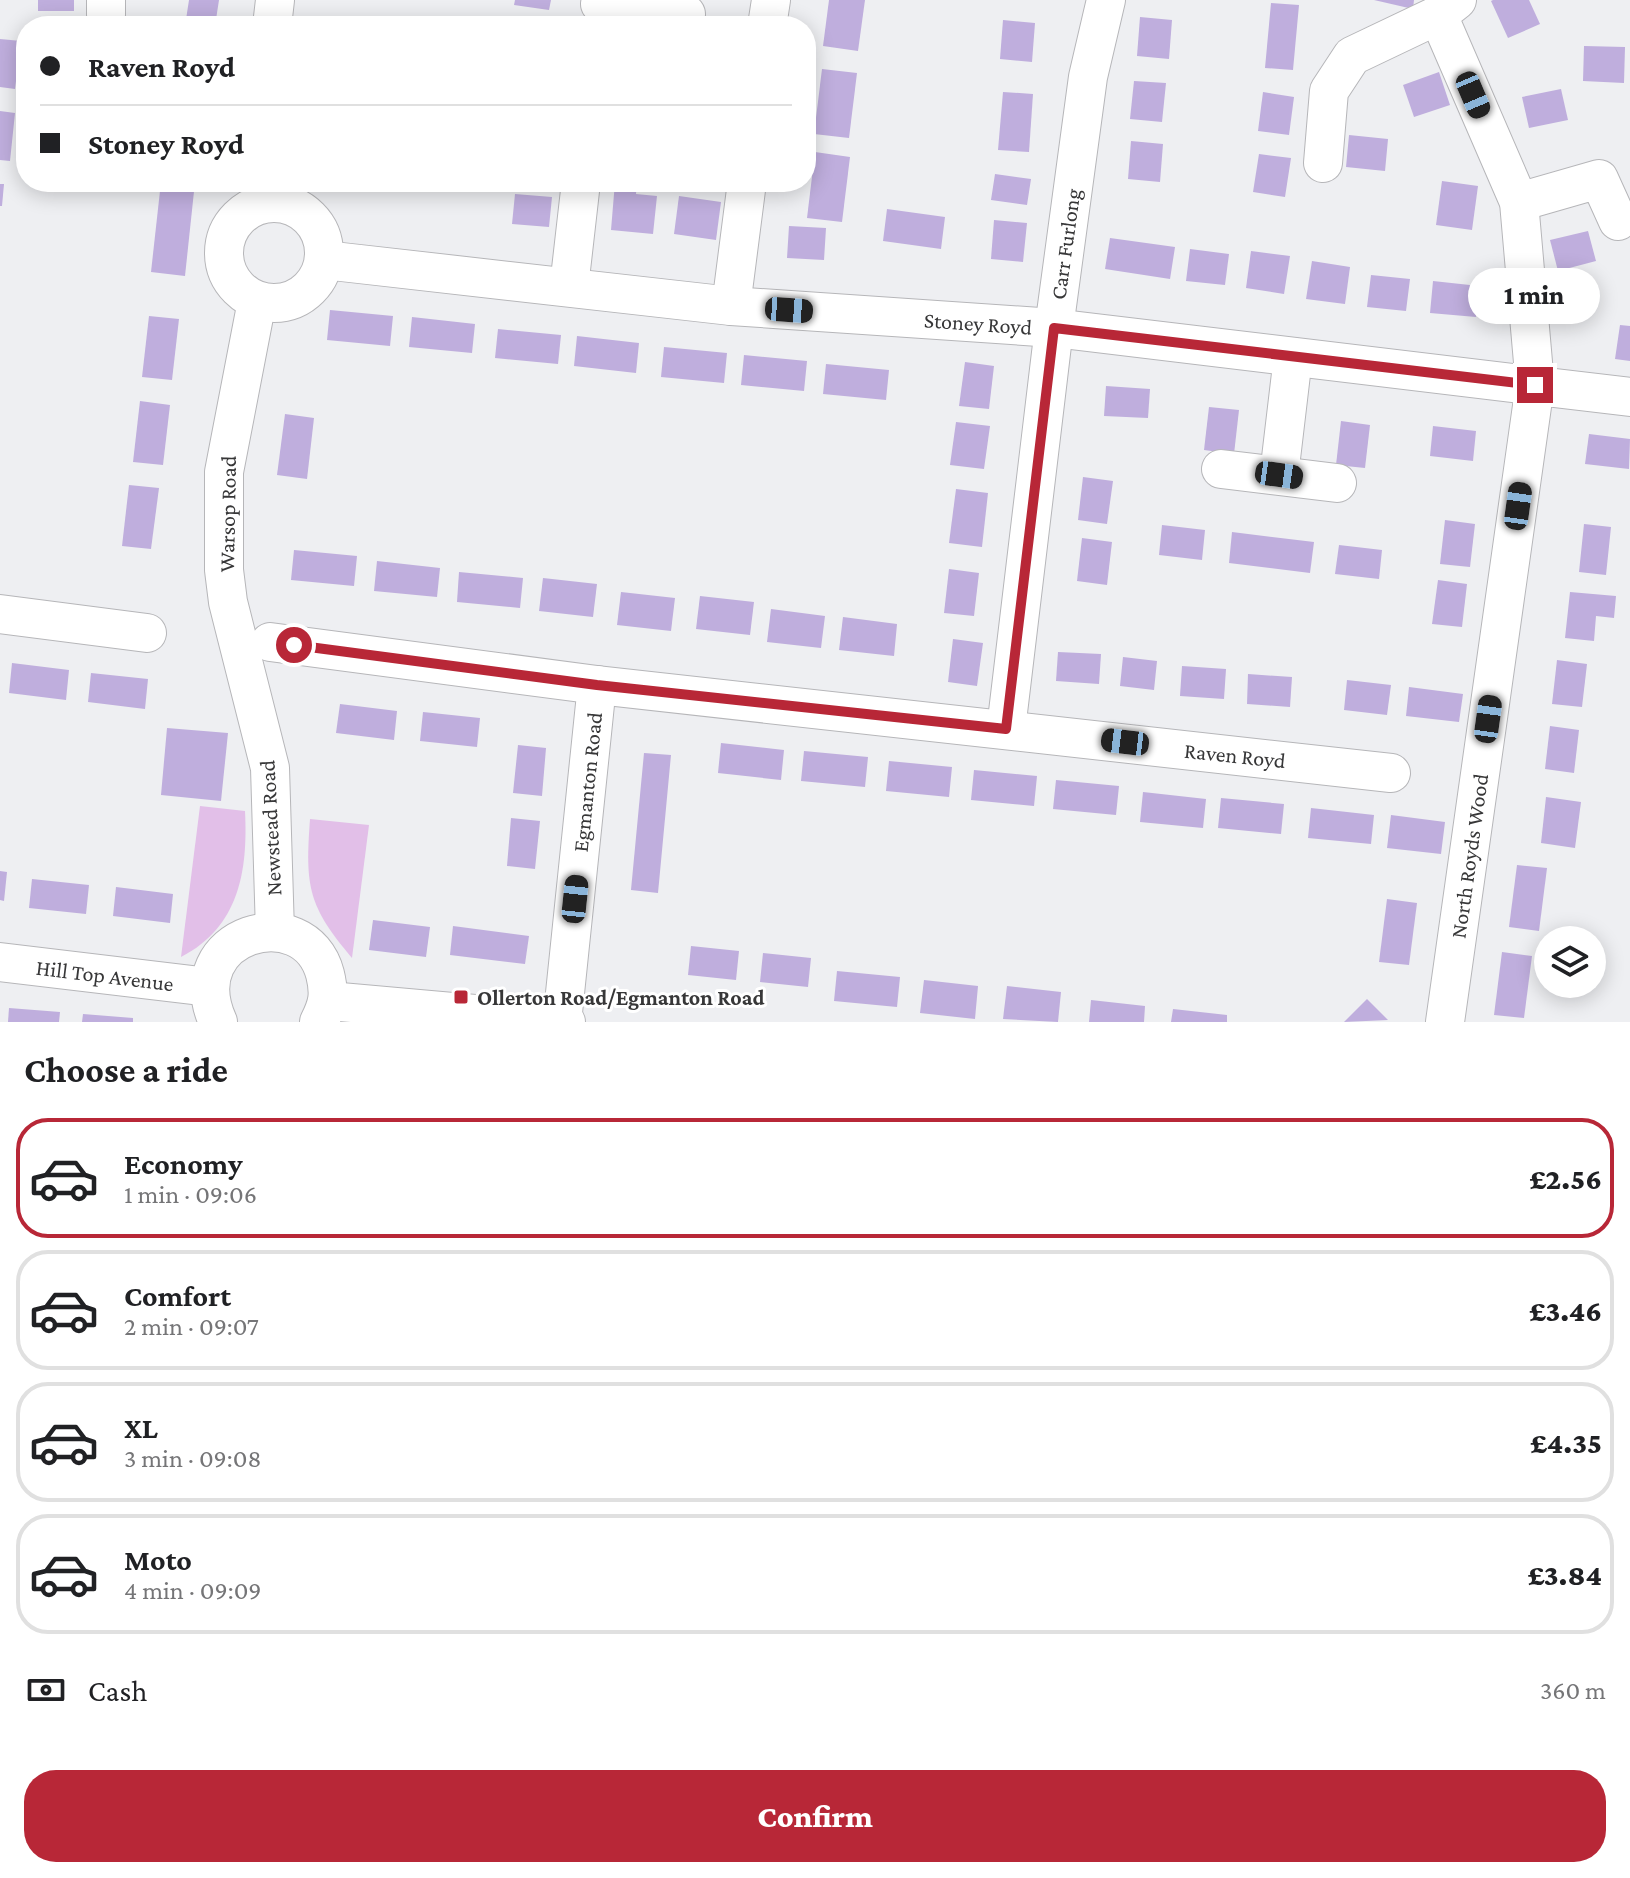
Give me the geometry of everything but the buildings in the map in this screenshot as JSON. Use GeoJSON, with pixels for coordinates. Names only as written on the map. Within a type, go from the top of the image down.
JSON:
{"type":"FeatureCollection","features":[{"type":"Feature","properties":{"kind":"street","name":"Carr Furlong"},"geometry":{"type":"LineString","coordinates":[[1006,729],[1054,328],[1088,77],[1106,0]]}},
{"type":"Feature","properties":{"kind":"street"},"geometry":{"type":"LineString","coordinates":[[1323,163],[1329,91],[1352,56],[1448,8]]}},
{"type":"Feature","properties":{"kind":"street","name":"North Royds Wood"},"geometry":{"type":"LineString","coordinates":[[1445,1022],[1535,385],[1519,202],[1448,8]]}},
{"type":"Feature","properties":{"kind":"street"},"geometry":{"type":"LineString","coordinates":[[599,10],[686,14]]}},
{"type":"Feature","properties":{"kind":"street"},"geometry":{"type":"LineString","coordinates":[[1519,202],[1599,179],[1618,221]]}},
{"type":"Feature","properties":{"kind":"street"},"geometry":{"type":"LineString","coordinates":[[569,287],[580,192]]}},
{"type":"Feature","properties":{"kind":"street"},"geometry":{"type":"LineString","coordinates":[[731,306],[746,192]]}},
{"type":"Feature","properties":{"kind":"street"},"geometry":{"type":"LineString","coordinates":[[265,193],[314,222],[324,243],[324,260],[319,277],[301,296],[285,303],[257,301],[242,292],[230,278],[225,263],[224,246],[230,229],[265,193]]}},
{"type":"Feature","properties":{"kind":"street","name":"Stoney Royd"},"geometry":{"type":"LineString","coordinates":[[324,260],[731,306],[1054,328],[1630,397]]}},
{"type":"Feature","properties":{"kind":"street","name":"Warsop Road"},"geometry":{"type":"LineString","coordinates":[[253,637],[224,570],[224,472],[257,301]]}},
{"type":"Feature","properties":{"kind":"street"},"geometry":{"type":"LineString","coordinates":[[1279,475],[1293,357]]}},
{"type":"Feature","properties":{"kind":"street"},"geometry":{"type":"LineString","coordinates":[[1221,469],[1337,483]]}},
{"type":"Feature","properties":{"kind":"street"},"geometry":{"type":"LineString","coordinates":[[0,614],[147,633]]}},
{"type":"Feature","properties":{"kind":"street","name":"Raven Royd"},"geometry":{"type":"LineString","coordinates":[[253,637],[597,685],[1391,773]]}},
{"type":"Feature","properties":{"kind":"street","name":"Newstead Road"},"geometry":{"type":"LineString","coordinates":[[253,637],[270,768],[275,932]]}},
{"type":"Feature","properties":{"kind":"street","name":"Egmanton Road"},"geometry":{"type":"LineString","coordinates":[[564,1022],[597,685]]}},
{"type":"Feature","properties":{"kind":"street"},"geometry":{"type":"LineString","coordinates":[[214,1005],[214,967],[225,950],[254,934],[275,932],[293,937],[310,948],[322,965],[324,1012],[564,1022]]}},
{"type":"Feature","properties":{"kind":"street","name":"Hill Top Avenue"},"geometry":{"type":"LineString","coordinates":[[0,962],[214,1005]]}},
{"type":"Feature","properties":{"kind":"shaded area"},"geometry":{"type":"Polygon","coordinates":[[[200,806],[245,811],[244,855],[236,895],[228,913],[201,945],[181,957],[200,806]]]}},
{"type":"Feature","properties":{"kind":"shaded area"},"geometry":{"type":"Polygon","coordinates":[[[310,819],[369,825],[352,958],[326,924],[313,894],[308,862],[310,819]]]}},
{"type":"Feature","properties":{"kind":"place","name":"Ollerton Road/Egmanton Road"},"geometry":{"type":"Point","coordinates":[461,997]}},
{"type":"Feature","properties":{"kind":"route"},"geometry":{"type":"LineString","coordinates":[[294,645],[597,685],[1006,729],[1054,328],[1535,385]]}}]}
